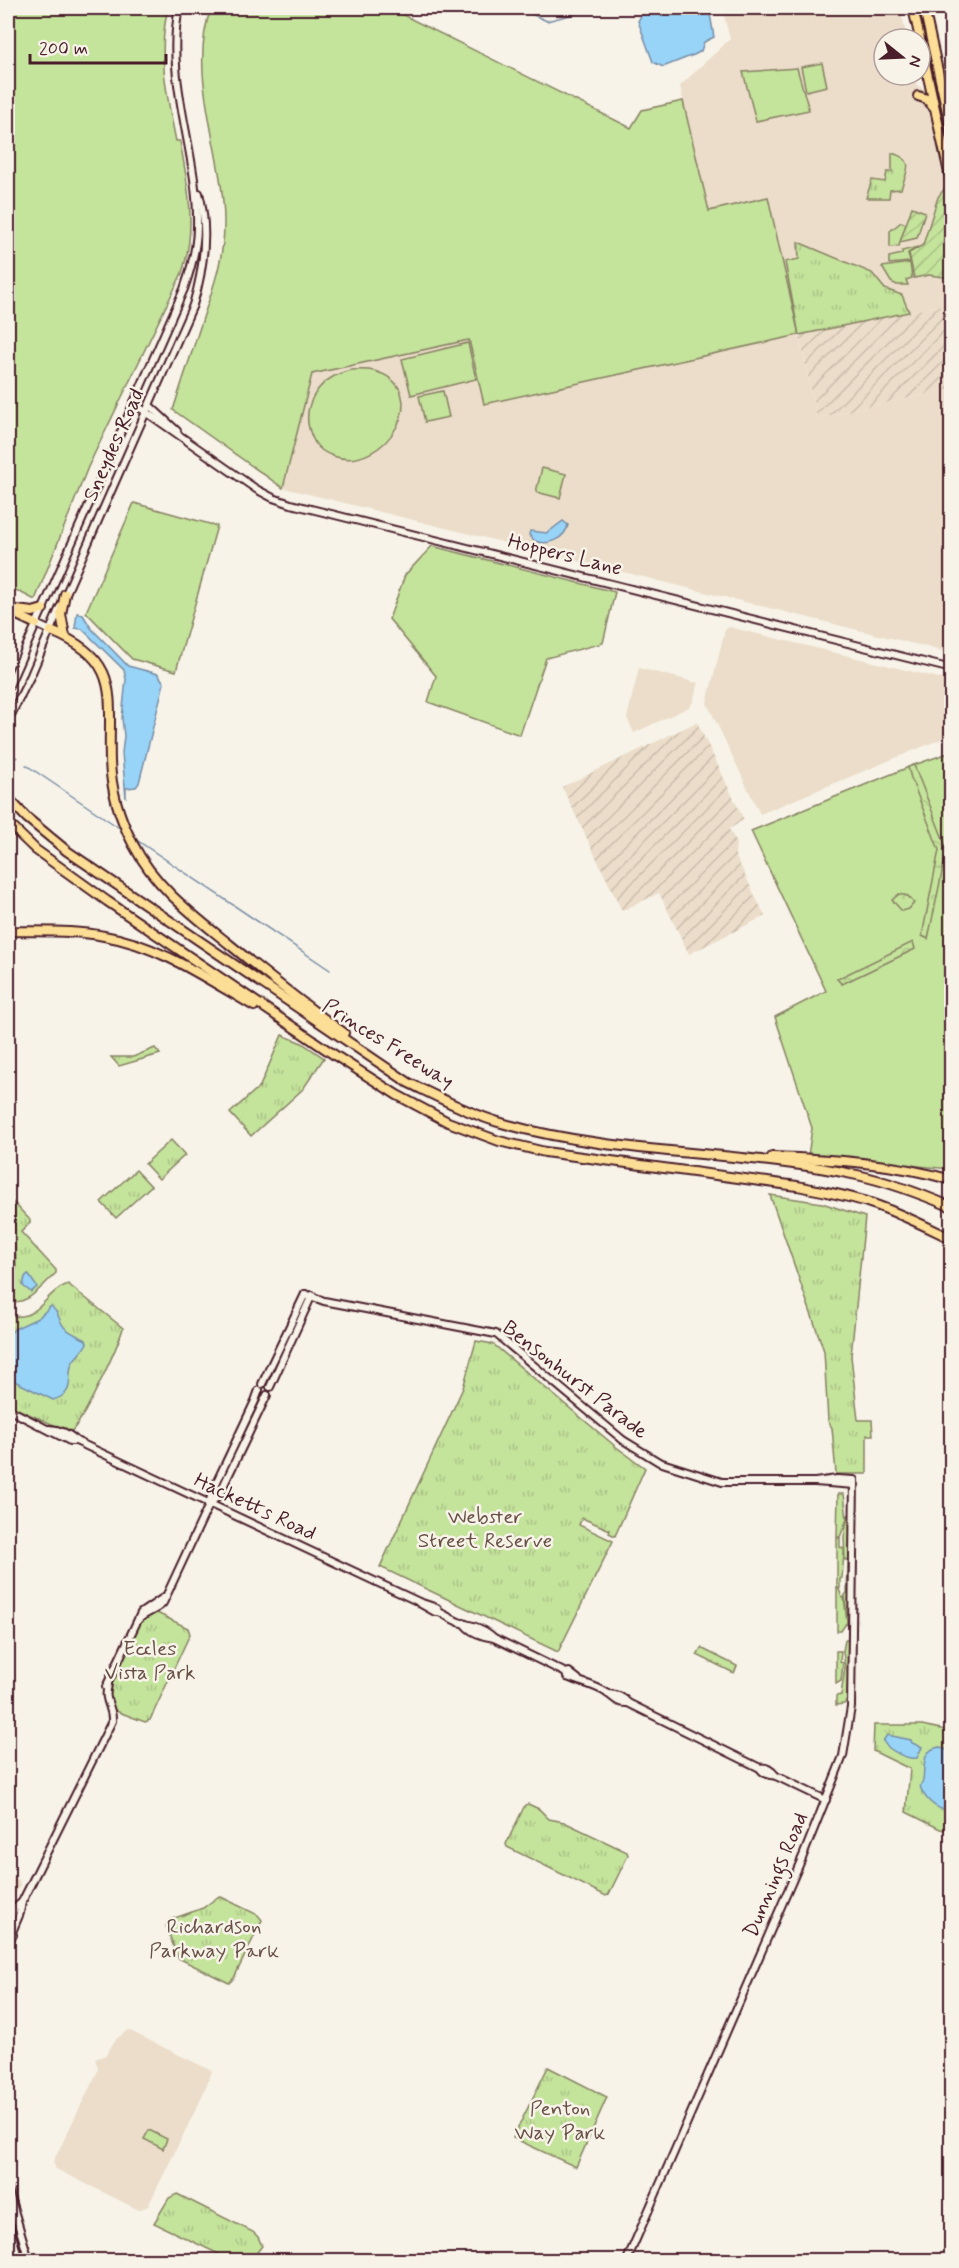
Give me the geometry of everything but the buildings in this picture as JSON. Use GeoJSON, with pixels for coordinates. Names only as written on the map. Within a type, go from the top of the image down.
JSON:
{"type":"FeatureCollection","features":[{"type":"Feature","properties":{"kind":"highway"},"geometry":{"type":"LineString","coordinates":[[913,8],[917,27]]}},
{"type":"Feature","properties":{"kind":"highway"},"geometry":{"type":"LineString","coordinates":[[924,8],[951,134]]}},
{"type":"Feature","properties":{"kind":"highway"},"geometry":{"type":"LineString","coordinates":[[927,87],[918,96],[927,99],[935,111]]}},
{"type":"Feature","properties":{"kind":"highway"},"geometry":{"type":"LineString","coordinates":[[930,87],[951,187]]}},
{"type":"Feature","properties":{"kind":"highway"},"geometry":{"type":"LineString","coordinates":[[932,93],[942,91]]}},
{"type":"Feature","properties":{"kind":"highway"},"geometry":{"type":"LineString","coordinates":[[65,594],[61,614],[65,636]]}},
{"type":"Feature","properties":{"kind":"highway"},"geometry":{"type":"LineString","coordinates":[[8,610],[33,612],[43,609]]}},
{"type":"Feature","properties":{"kind":"highway"},"geometry":{"type":"LineString","coordinates":[[8,610],[36,624]]}},
{"type":"Feature","properties":{"kind":"highway"},"geometry":{"type":"LineString","coordinates":[[51,631],[76,642],[97,660],[107,682],[110,694],[110,764],[119,813],[144,864],[156,880],[178,903],[375,1060]]}},
{"type":"Feature","properties":{"kind":"highway","name":"Princes Freeway"},"geometry":{"type":"LineString","coordinates":[[8,798],[27,818],[67,851],[409,1083],[445,1101],[503,1124],[580,1140],[795,1165],[857,1175],[911,1191],[951,1207]]}},
{"type":"Feature","properties":{"kind":"highway","name":"Princes Freeway"},"geometry":{"type":"LineString","coordinates":[[8,823],[36,850],[60,868],[305,1035],[397,1095],[448,1122],[499,1141],[578,1157],[797,1185],[838,1194],[905,1216],[951,1239]]}},
{"type":"Feature","properties":{"kind":"highway"},"geometry":{"type":"LineString","coordinates":[[8,931],[78,933],[105,936],[132,943],[156,952],[305,1035]]}},
{"type":"Feature","properties":{"kind":"highway"},"geometry":{"type":"LineString","coordinates":[[716,1156],[816,1159],[876,1165],[917,1171],[951,1180]]}},
{"type":"Feature","properties":{"kind":"street","name":"Sneydes Road"},"geometry":{"type":"LineString","coordinates":[[8,721],[21,698],[150,406],[193,304],[203,264],[203,221],[200,198],[193,172],[176,73],[175,37],[179,8]]}},
{"type":"Feature","properties":{"kind":"street","name":"Sneydes Road"},"geometry":{"type":"LineString","coordinates":[[8,688],[184,290],[191,266],[197,226],[193,172]]}},
{"type":"Feature","properties":{"kind":"street"},"geometry":{"type":"LineString","coordinates":[[133,403],[150,406]]}},
{"type":"Feature","properties":{"kind":"street","name":"Hoppers Lane"},"geometry":{"type":"LineString","coordinates":[[133,403],[256,489],[273,498],[321,513],[951,669]]}},
{"type":"Feature","properties":{"kind":"street","name":"Hoppers Lane"},"geometry":{"type":"LineString","coordinates":[[150,406],[187,440]]}},
{"type":"Feature","properties":{"kind":"street"},"geometry":{"type":"LineString","coordinates":[[36,624],[51,631]]}},
{"type":"Feature","properties":{"kind":"street"},"geometry":{"type":"LineString","coordinates":[[8,1942],[12,1937],[10,1930],[20,1913],[22,1902],[106,1732],[109,1716],[102,1700],[103,1692],[138,1620],[145,1613],[161,1606],[210,1504],[211,1494],[260,1387],[309,1295]]}},
{"type":"Feature","properties":{"kind":"street"},"geometry":{"type":"LineString","coordinates":[[210,1504],[218,1497],[270,1392],[309,1295]]}},
{"type":"Feature","properties":{"kind":"street","name":"Bensonhurst Parade"},"geometry":{"type":"LineString","coordinates":[[309,1295],[496,1334],[627,1443],[659,1462],[722,1482],[815,1482],[837,1479],[854,1482]]}},
{"type":"Feature","properties":{"kind":"street"},"geometry":{"type":"LineString","coordinates":[[260,1387],[268,1384],[270,1388]]}},
{"type":"Feature","properties":{"kind":"street"},"geometry":{"type":"LineString","coordinates":[[260,1387],[262,1394],[267,1395]]}},
{"type":"Feature","properties":{"kind":"street","name":"Hacketts Road"},"geometry":{"type":"LineString","coordinates":[[8,1409],[422,1604],[437,1608],[439,1612],[477,1627],[566,1675],[569,1672],[578,1679],[760,1768],[764,1767],[776,1776],[826,1800]]}},
{"type":"Feature","properties":{"kind":"street","name":"Dunnings Road"},"geometry":{"type":"LineString","coordinates":[[627,2260],[843,1756],[850,1718],[854,1482]]}},
{"type":"Feature","properties":{"kind":"street"},"geometry":{"type":"LineString","coordinates":[[8,1923],[15,1908],[22,1902]]}},
{"type":"Feature","properties":{"kind":"street"},"geometry":{"type":"LineString","coordinates":[[8,2190],[29,2260]]}},
{"type":"Feature","properties":{"kind":"street"},"geometry":{"type":"LineString","coordinates":[[8,2221],[19,2260]]}},
{"type":"Feature","properties":{"kind":"shaded area"},"geometry":{"type":"Polygon","coordinates":[[[722,8],[900,8],[904,27],[872,27],[872,87],[921,87],[926,90],[951,211],[951,303],[799,336],[817,418],[951,389],[951,653],[284,488],[311,374],[469,339],[484,404],[768,198],[709,211],[680,86],[730,39],[722,8]]]}},
{"type":"Feature","properties":{"kind":"shaded area"},"geometry":{"type":"Polygon","coordinates":[[[951,303],[951,389],[817,418],[799,335],[951,303]]]}},
{"type":"Feature","properties":{"kind":"shaded area"},"geometry":{"type":"Polygon","coordinates":[[[729,627],[951,681],[951,735],[760,814],[707,703],[725,630],[729,627]]]}},
{"type":"Feature","properties":{"kind":"shaded area"},"geometry":{"type":"Polygon","coordinates":[[[639,668],[698,683],[693,702],[689,707],[634,733],[627,718],[639,668]]]}},
{"type":"Feature","properties":{"kind":"shaded area"},"geometry":{"type":"Polygon","coordinates":[[[697,722],[744,820],[729,829],[736,841],[735,855],[765,916],[689,954],[659,893],[622,911],[562,787],[697,722]]]}},
{"type":"Feature","properties":{"kind":"shaded area"},"geometry":{"type":"Polygon","coordinates":[[[8,1874],[19,1880],[20,1885],[8,1909],[8,1874]]]}},
{"type":"Feature","properties":{"kind":"shaded area"},"geometry":{"type":"Polygon","coordinates":[[[128,2030],[212,2071],[201,2099],[148,2206],[139,2210],[56,2169],[53,2162],[97,2073],[95,2059],[106,2055],[115,2040],[128,2030]]]}},
{"type":"Feature","properties":{"kind":"green space"},"geometry":{"type":"Polygon","coordinates":[[[8,8],[168,8],[163,41],[164,74],[176,141],[180,141],[190,207],[189,240],[182,273],[88,467],[35,600],[8,586],[8,8]]]}},
{"type":"Feature","properties":{"kind":"green space"},"geometry":{"type":"Polygon","coordinates":[[[211,8],[389,8],[631,128],[642,110],[683,101],[709,211],[768,197],[799,335],[484,404],[469,340],[312,374],[283,488],[173,410],[214,284],[224,237],[223,198],[204,89],[204,34],[211,8]]]}},
{"type":"Feature","properties":{"kind":"green space"},"geometry":{"type":"Polygon","coordinates":[[[822,63],[827,86],[806,91],[801,67],[822,63]]]}},
{"type":"Feature","properties":{"kind":"green space"},"geometry":{"type":"Polygon","coordinates":[[[797,68],[809,110],[756,121],[743,72],[797,68]]]}},
{"type":"Feature","properties":{"kind":"green space"},"geometry":{"type":"Polygon","coordinates":[[[892,153],[904,159],[908,166],[901,189],[890,190],[889,198],[866,198],[872,180],[885,182],[887,172],[892,172],[892,153]]]}},
{"type":"Feature","properties":{"kind":"green space"},"geometry":{"type":"Polygon","coordinates":[[[946,187],[951,211],[951,278],[929,275],[914,278],[909,253],[923,245],[938,197],[946,187]]]}},
{"type":"Feature","properties":{"kind":"green space"},"geometry":{"type":"Polygon","coordinates":[[[912,207],[925,212],[917,238],[900,242],[912,207]]]}},
{"type":"Feature","properties":{"kind":"green space"},"geometry":{"type":"Polygon","coordinates":[[[901,222],[906,224],[899,246],[890,247],[890,231],[901,222]]]}},
{"type":"Feature","properties":{"kind":"green space"},"geometry":{"type":"Polygon","coordinates":[[[798,242],[872,273],[885,289],[902,295],[909,312],[799,335],[785,262],[799,259],[798,242]]]}},
{"type":"Feature","properties":{"kind":"green space"},"geometry":{"type":"Polygon","coordinates":[[[918,247],[908,253],[910,262],[889,264],[889,257],[918,247]]]}},
{"type":"Feature","properties":{"kind":"green space"},"geometry":{"type":"Polygon","coordinates":[[[910,263],[912,278],[906,280],[908,285],[897,285],[891,282],[882,267],[910,263]]]}},
{"type":"Feature","properties":{"kind":"green space"},"geometry":{"type":"Polygon","coordinates":[[[468,343],[476,379],[411,395],[402,359],[468,343]]]}},
{"type":"Feature","properties":{"kind":"green space"},"geometry":{"type":"Polygon","coordinates":[[[351,370],[374,371],[392,380],[401,394],[402,410],[397,427],[385,442],[370,453],[352,458],[333,456],[320,449],[315,443],[308,418],[313,397],[320,388],[328,380],[351,370]]]}},
{"type":"Feature","properties":{"kind":"green space"},"geometry":{"type":"Polygon","coordinates":[[[443,391],[449,417],[425,422],[419,396],[443,391]]]}},
{"type":"Feature","properties":{"kind":"green space"},"geometry":{"type":"Polygon","coordinates":[[[542,468],[566,474],[560,498],[536,492],[542,468]]]}},
{"type":"Feature","properties":{"kind":"green space"},"geometry":{"type":"Polygon","coordinates":[[[134,503],[217,526],[176,671],[132,659],[86,612],[134,503]]]}},
{"type":"Feature","properties":{"kind":"green space"},"geometry":{"type":"Polygon","coordinates":[[[432,546],[615,592],[603,643],[546,658],[520,735],[428,702],[436,676],[389,619],[405,575],[432,546]]]}},
{"type":"Feature","properties":{"kind":"green space"},"geometry":{"type":"Polygon","coordinates":[[[951,752],[951,1169],[808,1156],[812,1128],[775,1017],[826,991],[751,831],[951,752]]]}},
{"type":"Feature","properties":{"kind":"green space"},"geometry":{"type":"Polygon","coordinates":[[[914,765],[947,849],[928,939],[922,936],[939,850],[911,778],[908,767],[914,765]]]}},
{"type":"Feature","properties":{"kind":"green space"},"geometry":{"type":"Polygon","coordinates":[[[899,894],[908,896],[914,903],[909,909],[902,911],[892,900],[899,894]]]}},
{"type":"Feature","properties":{"kind":"green space"},"geometry":{"type":"Polygon","coordinates":[[[913,942],[915,949],[842,984],[837,979],[913,942]]]}},
{"type":"Feature","properties":{"kind":"green space"},"geometry":{"type":"Polygon","coordinates":[[[282,1035],[302,1043],[324,1058],[303,1089],[251,1136],[230,1113],[260,1086],[282,1035]]]}},
{"type":"Feature","properties":{"kind":"green space"},"geometry":{"type":"Polygon","coordinates":[[[155,1048],[160,1054],[119,1066],[111,1057],[133,1057],[155,1048]]]}},
{"type":"Feature","properties":{"kind":"green space"},"geometry":{"type":"Polygon","coordinates":[[[171,1140],[185,1155],[159,1179],[145,1164],[171,1140]]]}},
{"type":"Feature","properties":{"kind":"green space"},"geometry":{"type":"Polygon","coordinates":[[[136,1170],[151,1186],[116,1218],[101,1202],[136,1170]]]}},
{"type":"Feature","properties":{"kind":"green space"},"geometry":{"type":"Polygon","coordinates":[[[770,1195],[822,1203],[865,1217],[851,1356],[858,1420],[872,1420],[873,1435],[867,1435],[867,1474],[836,1474],[832,1428],[828,1421],[824,1351],[770,1195]]]}},
{"type":"Feature","properties":{"kind":"green space"},"geometry":{"type":"Polygon","coordinates":[[[14,1203],[30,1220],[21,1232],[56,1270],[56,1273],[34,1294],[15,1302],[8,1301],[8,1291],[16,1269],[14,1203]]]}},
{"type":"Feature","properties":{"kind":"green space"},"geometry":{"type":"Polygon","coordinates":[[[68,1284],[123,1328],[91,1401],[70,1432],[8,1405],[8,1316],[28,1314],[68,1284]]]}},
{"type":"Feature","properties":{"kind":"green space","name":"Webster Street Reserve"},"geometry":{"type":"Polygon","coordinates":[[[476,1341],[493,1344],[615,1446],[645,1468],[615,1536],[609,1533],[610,1530],[582,1518],[579,1525],[613,1541],[558,1652],[380,1567],[463,1388],[476,1341]]]}},
{"type":"Feature","properties":{"kind":"green space"},"geometry":{"type":"Polygon","coordinates":[[[838,1494],[844,1494],[847,1519],[840,1537],[837,1537],[838,1494]]]}},
{"type":"Feature","properties":{"kind":"green space"},"geometry":{"type":"Polygon","coordinates":[[[848,1515],[852,1515],[851,1626],[847,1625],[845,1595],[847,1593],[848,1560],[845,1560],[844,1537],[848,1515]]]}},
{"type":"Feature","properties":{"kind":"green space"},"geometry":{"type":"Polygon","coordinates":[[[837,1538],[840,1538],[840,1547],[844,1549],[840,1588],[837,1588],[837,1538]]]}},
{"type":"Feature","properties":{"kind":"green space"},"geometry":{"type":"Polygon","coordinates":[[[837,1589],[842,1598],[844,1597],[847,1622],[841,1631],[837,1631],[837,1589]]]}},
{"type":"Feature","properties":{"kind":"green space","name":"Eccles Vista Park"},"geometry":{"type":"Polygon","coordinates":[[[155,1612],[188,1628],[190,1634],[150,1720],[145,1722],[116,1711],[111,1705],[109,1690],[139,1623],[143,1618],[155,1612]]]}},
{"type":"Feature","properties":{"kind":"green space"},"geometry":{"type":"Polygon","coordinates":[[[845,1640],[850,1640],[847,1700],[844,1704],[836,1705],[836,1696],[841,1695],[845,1667],[843,1651],[845,1640]]]}},
{"type":"Feature","properties":{"kind":"green space"},"geometry":{"type":"Polygon","coordinates":[[[701,1648],[737,1666],[734,1673],[697,1655],[701,1648]]]}},
{"type":"Feature","properties":{"kind":"green space"},"geometry":{"type":"Polygon","coordinates":[[[836,1651],[841,1651],[840,1662],[843,1663],[841,1681],[836,1684],[836,1651]]]}},
{"type":"Feature","properties":{"kind":"green space"},"geometry":{"type":"Polygon","coordinates":[[[874,1725],[922,1725],[951,1731],[951,1831],[940,1829],[906,1812],[910,1769],[873,1751],[874,1725]]]}},
{"type":"Feature","properties":{"kind":"green space"},"geometry":{"type":"Polygon","coordinates":[[[525,1805],[539,1809],[549,1819],[564,1822],[627,1852],[628,1855],[609,1894],[606,1896],[507,1847],[506,1844],[525,1805]]]}},
{"type":"Feature","properties":{"kind":"green space","name":"Richardson Parkway Park"},"geometry":{"type":"Polygon","coordinates":[[[219,1896],[258,1915],[262,1920],[234,1978],[229,1983],[178,1958],[166,1926],[169,1920],[203,1908],[219,1896]]]}},
{"type":"Feature","properties":{"kind":"green space","name":"Penton Way Park"},"geometry":{"type":"Polygon","coordinates":[[[548,2067],[607,2097],[576,2167],[513,2138],[548,2067]]]}},
{"type":"Feature","properties":{"kind":"green space"},"geometry":{"type":"Polygon","coordinates":[[[149,2130],[167,2139],[163,2149],[144,2139],[149,2130]]]}},
{"type":"Feature","properties":{"kind":"green space"},"geometry":{"type":"Polygon","coordinates":[[[177,2194],[253,2232],[262,2246],[251,2260],[231,2260],[154,2223],[169,2198],[177,2194]]]}},
{"type":"Feature","properties":{"kind":"water"},"geometry":{"type":"Polygon","coordinates":[[[666,8],[709,8],[714,37],[704,42],[701,51],[696,54],[663,67],[653,62],[638,21],[642,14],[666,8]]]}},
{"type":"Feature","properties":{"kind":"water"},"geometry":{"type":"Polygon","coordinates":[[[563,521],[568,525],[560,538],[545,543],[535,541],[529,535],[530,531],[547,533],[563,521]]]}},
{"type":"Feature","properties":{"kind":"water"},"geometry":{"type":"Polygon","coordinates":[[[77,613],[83,615],[91,628],[128,666],[158,674],[164,683],[139,783],[136,787],[126,788],[126,798],[122,753],[124,736],[122,718],[126,679],[124,670],[82,629],[75,628],[77,613]]]}},
{"type":"Feature","properties":{"kind":"water"},"geometry":{"type":"Polygon","coordinates":[[[28,1274],[37,1287],[31,1292],[23,1286],[28,1274]]]}},
{"type":"Feature","properties":{"kind":"water"},"geometry":{"type":"Polygon","coordinates":[[[51,1306],[64,1327],[86,1340],[87,1343],[72,1363],[68,1389],[53,1400],[8,1378],[8,1336],[14,1329],[38,1318],[51,1306]]]}},
{"type":"Feature","properties":{"kind":"water"},"geometry":{"type":"Polygon","coordinates":[[[887,1735],[911,1740],[912,1743],[922,1747],[917,1758],[903,1756],[889,1748],[883,1741],[887,1735]]]}},
{"type":"Feature","properties":{"kind":"water"},"geometry":{"type":"Polygon","coordinates":[[[940,1747],[947,1750],[951,1765],[950,1810],[941,1809],[933,1804],[920,1787],[927,1755],[934,1748],[940,1747]]]}},
{"type":"Feature","properties":{"kind":"waterway"},"geometry":{"type":"LineString","coordinates":[[518,8],[547,21],[597,8]]}},
{"type":"Feature","properties":{"kind":"waterway"},"geometry":{"type":"LineString","coordinates":[[8,751],[17,758]]}},
{"type":"Feature","properties":{"kind":"waterway"},"geometry":{"type":"LineString","coordinates":[[26,765],[121,829]]}},
{"type":"Feature","properties":{"kind":"waterway"},"geometry":{"type":"LineString","coordinates":[[135,839],[330,970]]}}]}
